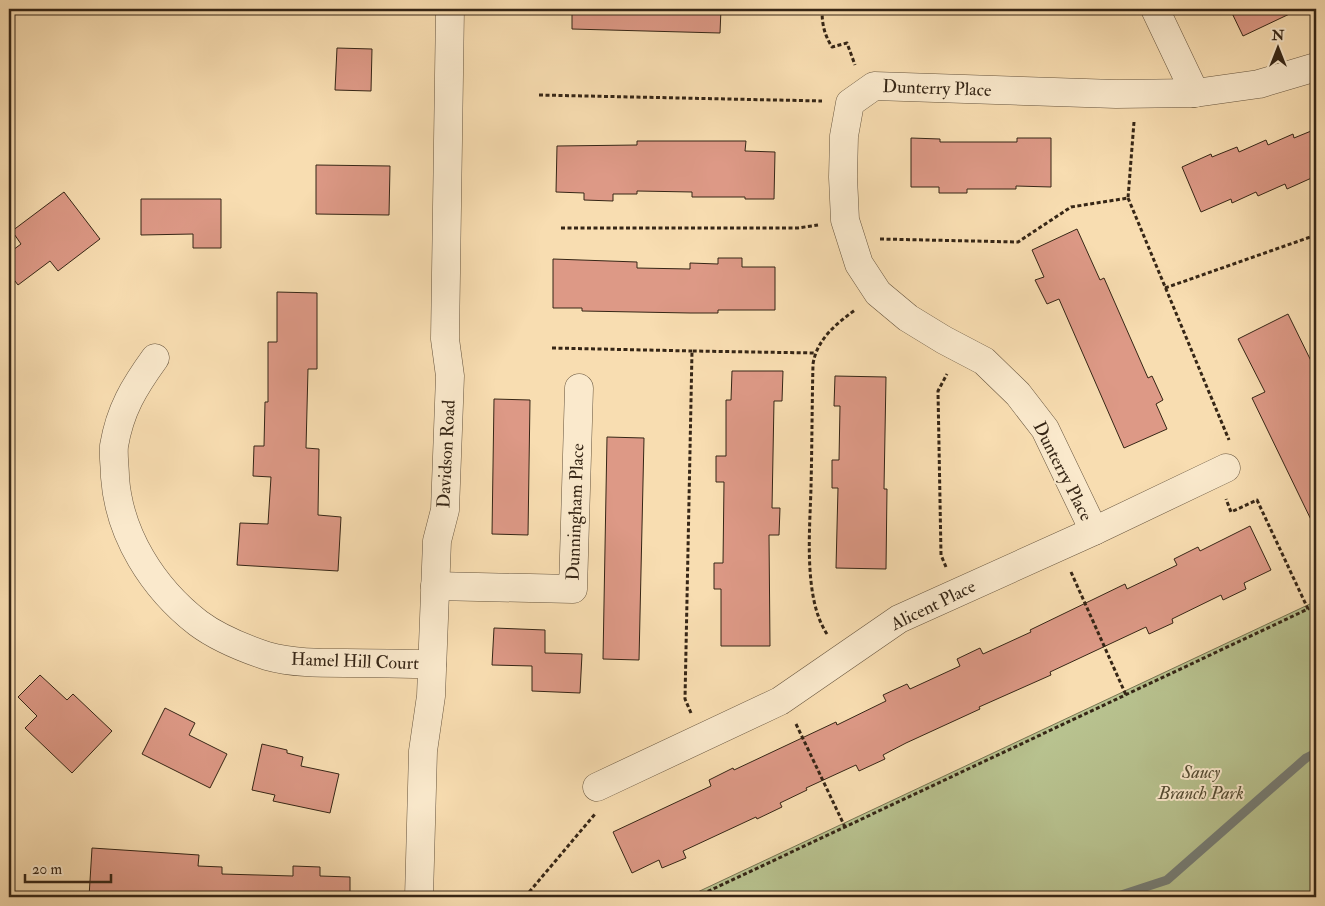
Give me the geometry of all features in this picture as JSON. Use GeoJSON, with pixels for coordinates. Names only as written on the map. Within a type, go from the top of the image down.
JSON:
{"type":"FeatureCollection","features":[{"type":"Feature","properties":{"kind":"street","name":"Davidson Road"},"geometry":{"type":"LineString","coordinates":[[419,897],[423,751],[431,696],[436,541],[445,510],[450,376],[445,339],[450,9]]}},
{"type":"Feature","properties":{"kind":"street"},"geometry":{"type":"LineString","coordinates":[[1155,9],[1195,93]]}},
{"type":"Feature","properties":{"kind":"street","name":"Dunterry Place"},"geometry":{"type":"LineString","coordinates":[[1094,531],[1045,429],[1018,394],[984,361],[908,318],[878,293],[859,264],[848,229],[842,177],[844,136],[857,97],[874,86],[1136,94],[1195,93],[1258,84],[1316,66]]}},
{"type":"Feature","properties":{"kind":"street","name":"Hamel Hill Court"},"geometry":{"type":"LineString","coordinates":[[155,358],[135,386],[121,416],[114,448],[116,494],[128,533],[147,570],[170,599],[200,624],[236,645],[269,656],[308,663],[432,664]]}},
{"type":"Feature","properties":{"kind":"street","name":"Dunningham Place"},"geometry":{"type":"LineString","coordinates":[[435,586],[573,588],[579,388]]}},
{"type":"Feature","properties":{"kind":"street","name":"Alicent Place"},"geometry":{"type":"LineString","coordinates":[[597,787],[784,699],[899,619],[1094,531],[1220,471]]}},
{"type":"Feature","properties":{"kind":"path"},"geometry":{"type":"LineString","coordinates":[[539,95],[857,97],[847,42],[832,47],[826,37],[822,23],[822,9]]}},
{"type":"Feature","properties":{"kind":"path"},"geometry":{"type":"LineString","coordinates":[[696,897],[1308,609],[1257,500],[1231,512],[1220,471],[1231,443],[1128,198],[1136,94]]}},
{"type":"Feature","properties":{"kind":"path"},"geometry":{"type":"LineString","coordinates":[[561,228],[848,229],[1018,242],[1071,207],[1128,198]]}},
{"type":"Feature","properties":{"kind":"path"},"geometry":{"type":"LineString","coordinates":[[1165,288],[1316,235]]}},
{"type":"Feature","properties":{"kind":"path"},"geometry":{"type":"LineString","coordinates":[[843,658],[821,625],[812,587],[810,558],[814,353],[819,344],[836,325],[878,293]]}},
{"type":"Feature","properties":{"kind":"path"},"geometry":{"type":"LineString","coordinates":[[552,348],[814,353]]}},
{"type":"Feature","properties":{"kind":"path"},"geometry":{"type":"LineString","coordinates":[[957,592],[941,555],[938,391],[961,348]]}},
{"type":"Feature","properties":{"kind":"path"},"geometry":{"type":"LineString","coordinates":[[692,351],[685,699],[703,738]]}},
{"type":"Feature","properties":{"kind":"path"},"geometry":{"type":"LineString","coordinates":[[1060,546],[1126,695]]}},
{"type":"Feature","properties":{"kind":"path"},"geometry":{"type":"LineString","coordinates":[[784,699],[845,827]]}},
{"type":"Feature","properties":{"kind":"path"},"geometry":{"type":"LineString","coordinates":[[525,897],[598,811],[597,787]]}},
{"type":"Feature","properties":{"kind":"green space","name":"Saucy Branch Park"},"geometry":{"type":"Polygon","coordinates":[[[1312,603],[1316,605],[1316,897],[687,897],[1312,603]]]}},
{"type":"Feature","properties":{"kind":"building"},"geometry":{"type":"Polygon","coordinates":[[[572,9],[721,9],[720,33],[572,29],[572,9]]]}},
{"type":"Feature","properties":{"kind":"building"},"geometry":{"type":"Polygon","coordinates":[[[1230,9],[1300,9],[1243,36],[1230,9]]]}},
{"type":"Feature","properties":{"kind":"building"},"geometry":{"type":"Polygon","coordinates":[[[337,48],[372,49],[371,91],[335,90],[337,48]]]}},
{"type":"Feature","properties":{"kind":"building"},"geometry":{"type":"Polygon","coordinates":[[[1316,129],[1316,176],[1287,189],[1285,184],[1258,196],[1256,192],[1232,203],[1231,199],[1201,212],[1182,167],[1211,154],[1212,157],[1237,147],[1239,152],[1266,140],[1268,145],[1293,134],[1294,138],[1316,129]]]}},
{"type":"Feature","properties":{"kind":"building"},"geometry":{"type":"Polygon","coordinates":[[[911,138],[940,139],[940,142],[1017,142],[1017,138],[1051,138],[1051,187],[1016,186],[1016,189],[967,189],[967,193],[939,193],[939,187],[911,187],[911,138]]]}},
{"type":"Feature","properties":{"kind":"building"},"geometry":{"type":"Polygon","coordinates":[[[637,141],[746,141],[745,151],[775,152],[774,199],[692,197],[692,192],[637,191],[637,194],[613,194],[613,201],[584,200],[584,193],[556,192],[557,146],[637,145],[637,141]]]}},
{"type":"Feature","properties":{"kind":"building"},"geometry":{"type":"Polygon","coordinates":[[[316,165],[390,166],[389,215],[316,214],[316,165]]]}},
{"type":"Feature","properties":{"kind":"building"},"geometry":{"type":"Polygon","coordinates":[[[64,192],[100,239],[58,271],[50,261],[18,285],[9,273],[9,253],[21,244],[12,231],[64,192]]]}},
{"type":"Feature","properties":{"kind":"building"},"geometry":{"type":"Polygon","coordinates":[[[141,199],[221,199],[221,248],[193,248],[193,234],[141,235],[141,199]]]}},
{"type":"Feature","properties":{"kind":"building"},"geometry":{"type":"Polygon","coordinates":[[[1077,229],[1100,280],[1104,278],[1148,378],[1152,376],[1163,400],[1156,404],[1167,429],[1124,448],[1059,299],[1047,304],[1035,280],[1044,277],[1032,250],[1077,229]]]}},
{"type":"Feature","properties":{"kind":"building"},"geometry":{"type":"Polygon","coordinates":[[[718,258],[742,258],[742,267],[775,267],[775,310],[718,310],[718,313],[690,313],[582,311],[582,308],[553,308],[553,259],[637,262],[637,268],[690,269],[690,263],[718,264],[718,258]]]}},
{"type":"Feature","properties":{"kind":"building"},"geometry":{"type":"Polygon","coordinates":[[[277,292],[317,293],[317,369],[308,369],[306,448],[319,449],[318,515],[341,517],[338,571],[237,565],[240,523],[268,524],[271,477],[253,476],[254,446],[264,446],[265,402],[268,402],[268,342],[277,342],[277,292]]]}},
{"type":"Feature","properties":{"kind":"building"},"geometry":{"type":"Polygon","coordinates":[[[1288,314],[1316,371],[1316,530],[1252,398],[1265,392],[1238,339],[1288,314]]]}},
{"type":"Feature","properties":{"kind":"building"},"geometry":{"type":"Polygon","coordinates":[[[732,371],[783,371],[782,401],[774,401],[772,508],[780,508],[779,535],[769,535],[770,646],[721,646],[721,589],[714,589],[714,563],[723,563],[724,482],[716,482],[716,456],[726,456],[726,400],[731,400],[732,371]]]}},
{"type":"Feature","properties":{"kind":"building"},"geometry":{"type":"Polygon","coordinates":[[[835,376],[886,377],[884,489],[887,489],[886,569],[836,568],[838,488],[832,488],[832,460],[839,460],[840,406],[834,406],[835,376]]]}},
{"type":"Feature","properties":{"kind":"building"},"geometry":{"type":"Polygon","coordinates":[[[494,399],[530,400],[528,535],[492,534],[494,399]]]}},
{"type":"Feature","properties":{"kind":"building"},"geometry":{"type":"Polygon","coordinates":[[[607,437],[644,438],[639,660],[603,659],[607,437]]]}},
{"type":"Feature","properties":{"kind":"building"},"geometry":{"type":"Polygon","coordinates":[[[1250,526],[1271,570],[1244,583],[1246,589],[1223,600],[1221,595],[1172,619],[1173,623],[1149,634],[1146,627],[1050,672],[1051,675],[979,707],[980,709],[906,743],[883,755],[885,759],[859,771],[856,765],[806,788],[807,790],[780,803],[782,807],[683,851],[686,858],[662,868],[659,860],[632,873],[613,832],[711,786],[709,780],[733,768],[734,770],[836,722],[837,725],[886,701],[883,695],[907,684],[910,689],[960,666],[957,659],[980,648],[983,654],[1125,584],[1127,589],[1177,565],[1174,559],[1198,547],[1200,551],[1250,526]]]}},
{"type":"Feature","properties":{"kind":"building"},"geometry":{"type":"Polygon","coordinates":[[[494,628],[545,630],[545,653],[582,654],[580,693],[532,691],[532,666],[492,665],[494,628]]]}},
{"type":"Feature","properties":{"kind":"building"},"geometry":{"type":"Polygon","coordinates":[[[40,675],[67,700],[73,694],[112,731],[72,773],[25,728],[37,716],[18,697],[40,675]]]}},
{"type":"Feature","properties":{"kind":"building"},"geometry":{"type":"Polygon","coordinates":[[[165,708],[195,723],[189,735],[227,754],[210,788],[142,754],[165,708]]]}},
{"type":"Feature","properties":{"kind":"building"},"geometry":{"type":"Polygon","coordinates":[[[262,744],[287,750],[287,753],[303,757],[301,766],[339,774],[330,813],[273,801],[275,795],[252,790],[262,744]]]}},
{"type":"Feature","properties":{"kind":"building"},"geometry":{"type":"Polygon","coordinates":[[[92,848],[199,855],[198,866],[222,867],[222,874],[293,876],[293,866],[320,867],[320,876],[350,877],[350,897],[89,897],[92,848]]]}},
{"type":"Feature","properties":{"kind":"waterway"},"geometry":{"type":"LineString","coordinates":[[1115,897],[1167,880],[1306,758],[1316,753]]}}]}
